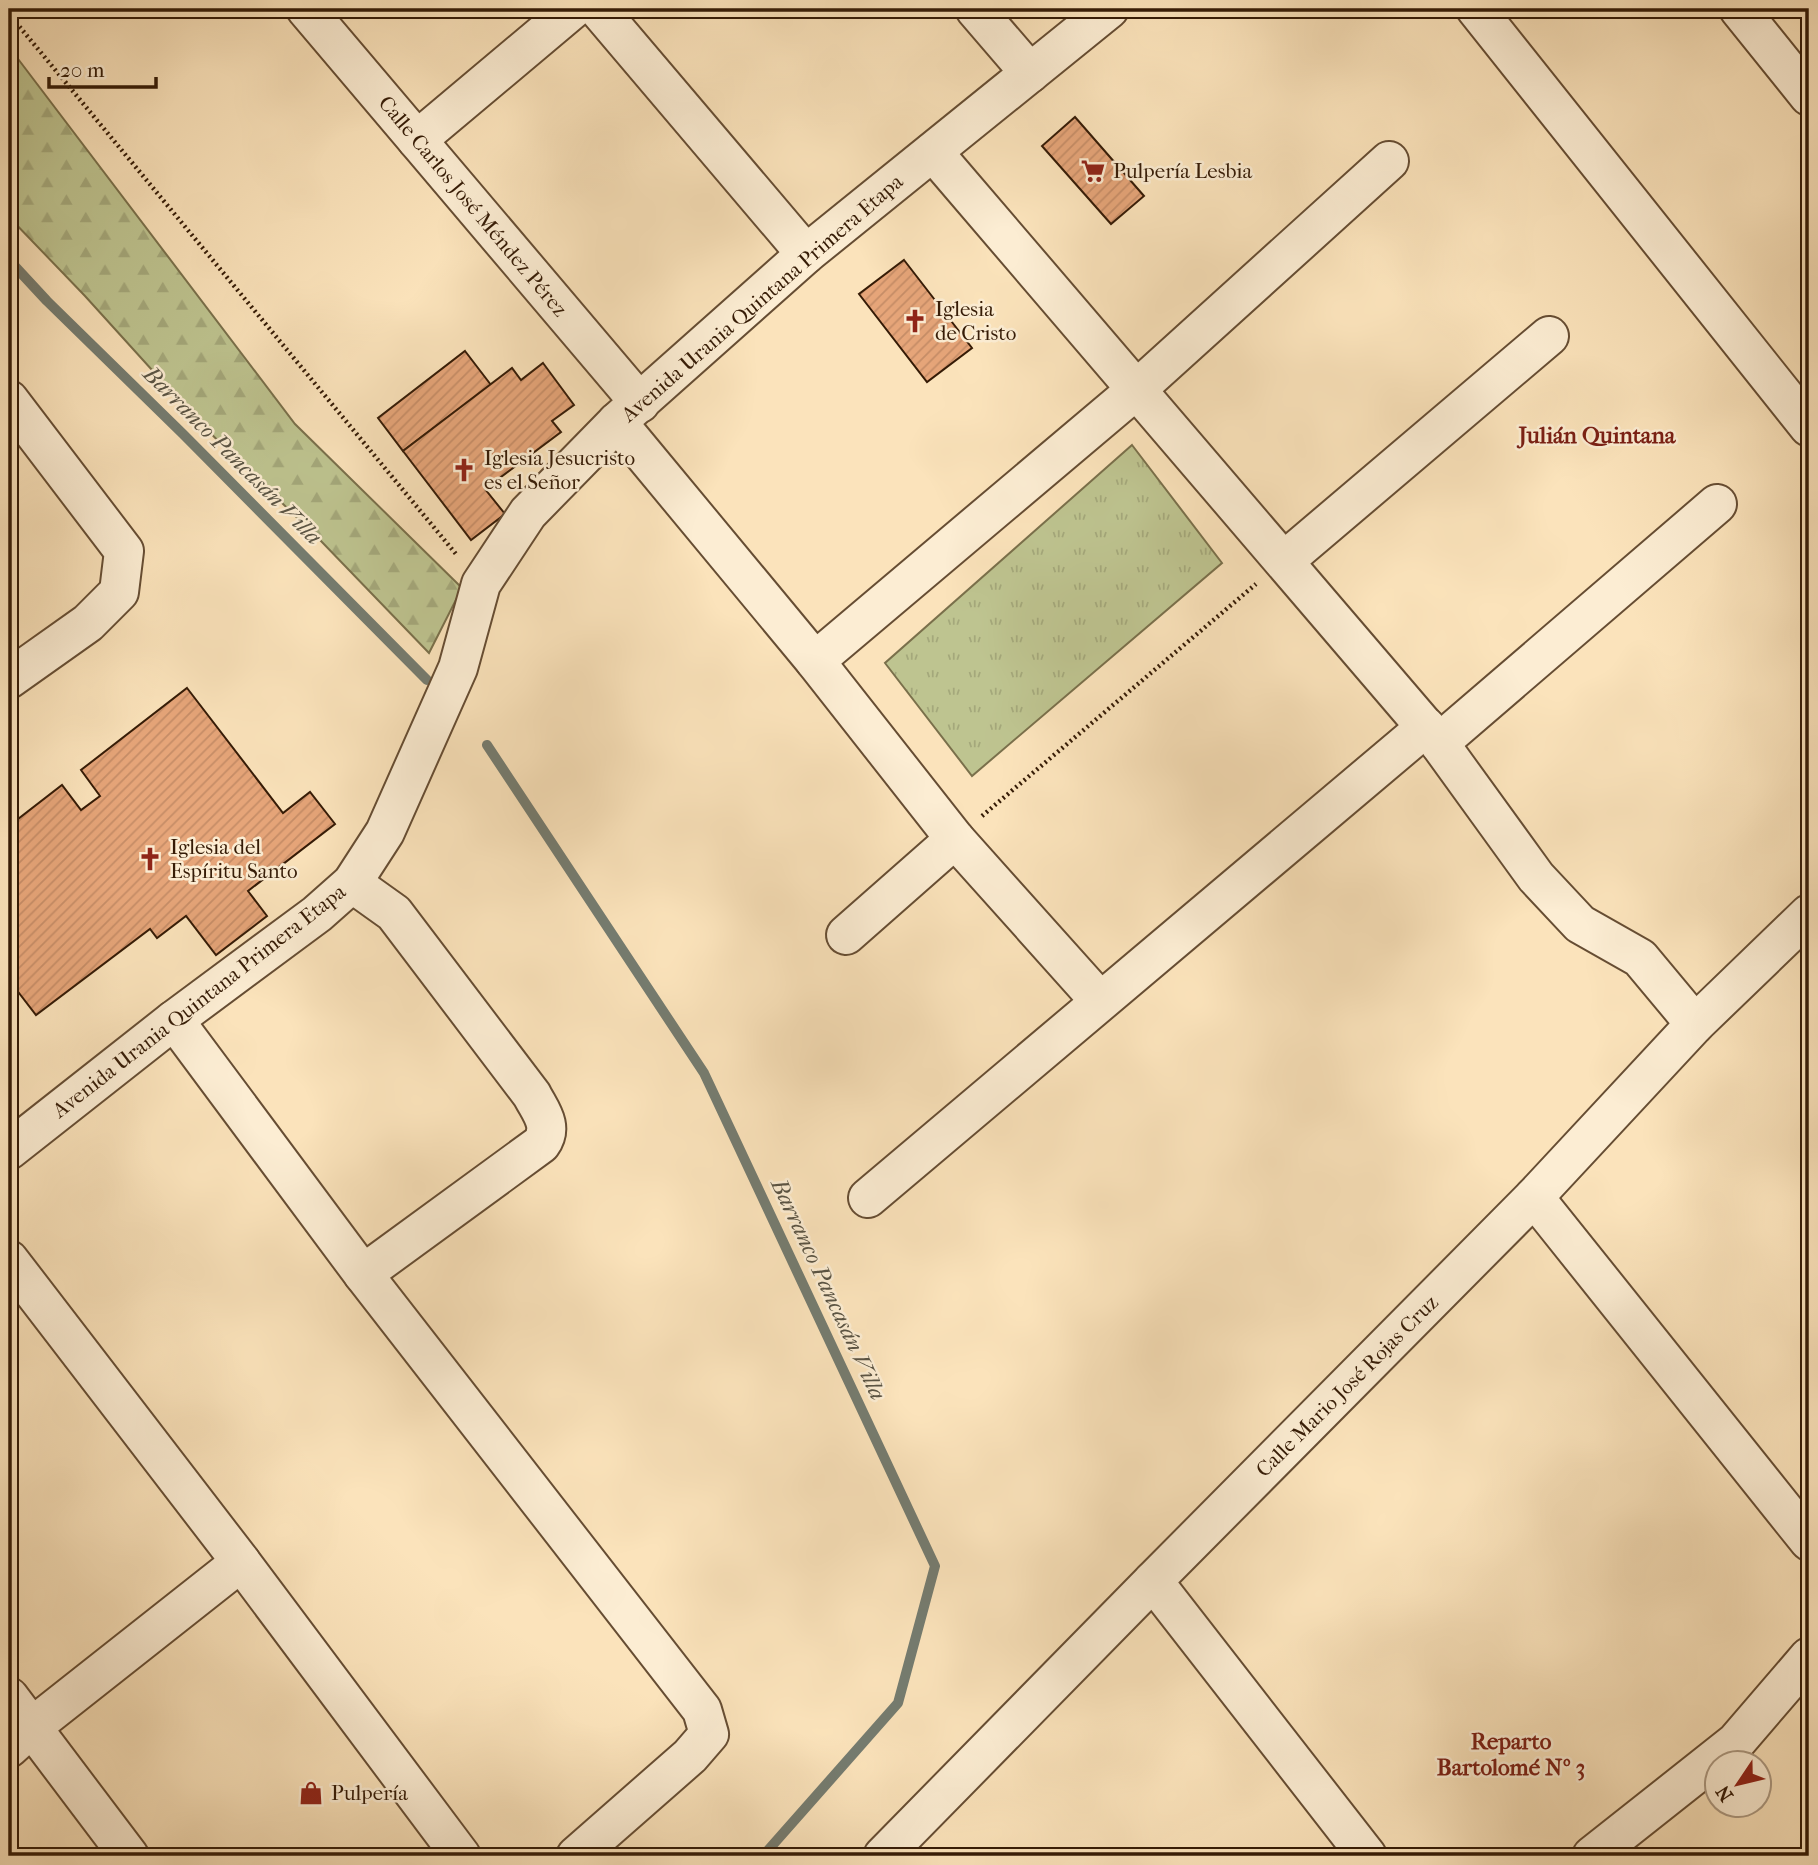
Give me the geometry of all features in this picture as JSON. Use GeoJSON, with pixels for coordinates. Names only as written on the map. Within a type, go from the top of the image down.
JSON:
{"type":"FeatureCollection","features":[{"type":"Feature","properties":{"kind":"street","name":"Calle Carlos José Méndez Pérez"},"geometry":{"type":"LineString","coordinates":[[306,9],[417,140],[629,413],[815,661],[955,839],[1100,1001]]}},
{"type":"Feature","properties":{"kind":"street"},"geometry":{"type":"LineString","coordinates":[[417,140],[573,9]]}},
{"type":"Feature","properties":{"kind":"street"},"geometry":{"type":"LineString","coordinates":[[598,9],[806,254]]}},
{"type":"Feature","properties":{"kind":"street"},"geometry":{"type":"LineString","coordinates":[[975,9],[1030,73]]}},
{"type":"Feature","properties":{"kind":"street","name":"Avenida Urania Quintana Primera Etapa"},"geometry":{"type":"LineString","coordinates":[[9,1150],[174,1020],[317,914],[352,883],[385,832],[458,668],[481,584],[528,513],[629,413],[806,254],[1109,9]]}},
{"type":"Feature","properties":{"kind":"street"},"geometry":{"type":"LineString","coordinates":[[1476,9],[1809,427]]}},
{"type":"Feature","properties":{"kind":"street"},"geometry":{"type":"LineString","coordinates":[[1739,9],[1809,96]]}},
{"type":"Feature","properties":{"kind":"street"},"geometry":{"type":"LineString","coordinates":[[933,152],[1432,735],[1536,877],[1580,924],[1640,958],[1695,1024]]}},
{"type":"Feature","properties":{"kind":"street"},"geometry":{"type":"LineString","coordinates":[[815,661],[1136,390],[1390,161]]}},
{"type":"Feature","properties":{"kind":"street"},"geometry":{"type":"LineString","coordinates":[[1284,561],[1549,336]]}},
{"type":"Feature","properties":{"kind":"street"},"geometry":{"type":"LineString","coordinates":[[9,400],[124,551],[119,592],[88,623],[9,679]]}},
{"type":"Feature","properties":{"kind":"street"},"geometry":{"type":"LineString","coordinates":[[868,1198],[1100,1001],[1717,504]]}},
{"type":"Feature","properties":{"kind":"street"},"geometry":{"type":"LineString","coordinates":[[846,935],[955,839]]}},
{"type":"Feature","properties":{"kind":"street"},"geometry":{"type":"LineString","coordinates":[[352,883],[394,913],[531,1095],[547,1125],[547,1135],[541,1144],[363,1274]]}},
{"type":"Feature","properties":{"kind":"street","name":"Calle Mario José Rojas Cruz"},"geometry":{"type":"LineString","coordinates":[[883,1856],[1534,1197],[1695,1024],[1809,914]]}},
{"type":"Feature","properties":{"kind":"street"},"geometry":{"type":"LineString","coordinates":[[174,1020],[363,1274],[702,1710],[709,1734],[690,1756],[576,1856]]}},
{"type":"Feature","properties":{"kind":"street"},"geometry":{"type":"LineString","coordinates":[[1534,1197],[1809,1541]]}},
{"type":"Feature","properties":{"kind":"street"},"geometry":{"type":"LineString","coordinates":[[9,1260],[242,1562],[461,1856]]}},
{"type":"Feature","properties":{"kind":"street"},"geometry":{"type":"LineString","coordinates":[[20,1737],[242,1562]]}},
{"type":"Feature","properties":{"kind":"street"},"geometry":{"type":"LineString","coordinates":[[1153,1581],[1367,1856]]}},
{"type":"Feature","properties":{"kind":"street"},"geometry":{"type":"LineString","coordinates":[[1592,1856],[1736,1742],[1809,1657]]}},
{"type":"Feature","properties":{"kind":"street"},"geometry":{"type":"LineString","coordinates":[[9,1697],[20,1737],[129,1856]]}},
{"type":"Feature","properties":{"kind":"path"},"geometry":{"type":"LineString","coordinates":[[9,14],[481,584]]}},
{"type":"Feature","properties":{"kind":"path"},"geometry":{"type":"LineString","coordinates":[[955,839],[1284,561]]}},
{"type":"Feature","properties":{"kind":"green space"},"geometry":{"type":"Polygon","coordinates":[[[9,47],[295,424],[462,588],[429,653],[320,540],[200,423],[9,217],[9,47]]]}},
{"type":"Feature","properties":{"kind":"green space"},"geometry":{"type":"Polygon","coordinates":[[[1132,445],[1222,563],[972,776],[885,663],[1132,445]]]}},
{"type":"Feature","properties":{"kind":"building","name":"Pulpería Lesbia"},"geometry":{"type":"Polygon","coordinates":[[[1075,117],[1144,196],[1111,224],[1042,146],[1075,117]]]}},
{"type":"Feature","properties":{"kind":"building","name":"Iglesia de Cristo"},"geometry":{"type":"Polygon","coordinates":[[[904,260],[972,348],[927,382],[859,294],[904,260]]]}},
{"type":"Feature","properties":{"kind":"building"},"geometry":{"type":"Polygon","coordinates":[[[465,351],[491,385],[403,451],[378,418],[465,351]]]}},
{"type":"Feature","properties":{"kind":"building","name":"Iglesia Jesucristo es el Señor"},"geometry":{"type":"Polygon","coordinates":[[[543,363],[574,405],[552,421],[561,432],[485,489],[505,514],[471,540],[403,451],[512,368],[521,380],[543,363]]]}},
{"type":"Feature","properties":{"kind":"building","name":"Iglesia del Espíritu Santo"},"geometry":{"type":"Polygon","coordinates":[[[187,688],[283,813],[310,792],[335,824],[248,891],[267,916],[216,955],[186,916],[157,938],[150,929],[36,1015],[9,980],[9,826],[62,785],[81,810],[100,796],[81,770],[187,688]]]}},
{"type":"Feature","properties":{"kind":"waterway","name":"Barranco Pancasán Villa"},"geometry":{"type":"LineString","coordinates":[[9,260],[427,680]]}},
{"type":"Feature","properties":{"kind":"waterway","name":"Barranco Pancasán Villa"},"geometry":{"type":"LineString","coordinates":[[487,745],[704,1073],[935,1566],[898,1703],[763,1856]]}},
{"type":"Feature","properties":{"kind":"place","name":"Pulpería Lesbia"},"geometry":{"type":"Point","coordinates":[1093,171]}},
{"type":"Feature","properties":{"kind":"place","name":"Iglesia de Cristo"},"geometry":{"type":"Point","coordinates":[915,321]}},
{"type":"Feature","properties":{"kind":"place","name":"Iglesia Jesucristo es el Señor"},"geometry":{"type":"Point","coordinates":[464,470]}},
{"type":"Feature","properties":{"kind":"place","name":"Iglesia del Espíritu Santo"},"geometry":{"type":"Point","coordinates":[150,859]}},
{"type":"Feature","properties":{"kind":"place","name":"Pulpería"},"geometry":{"type":"Point","coordinates":[311,1793]}},
{"type":"Feature","properties":{"kind":"district","name":"Julián Quintana"},"geometry":{"type":"Point","coordinates":[1597,435]}},
{"type":"Feature","properties":{"kind":"district","name":"Reparto Bartolomé Nº 3"},"geometry":{"type":"Point","coordinates":[1511,1754]}}]}
